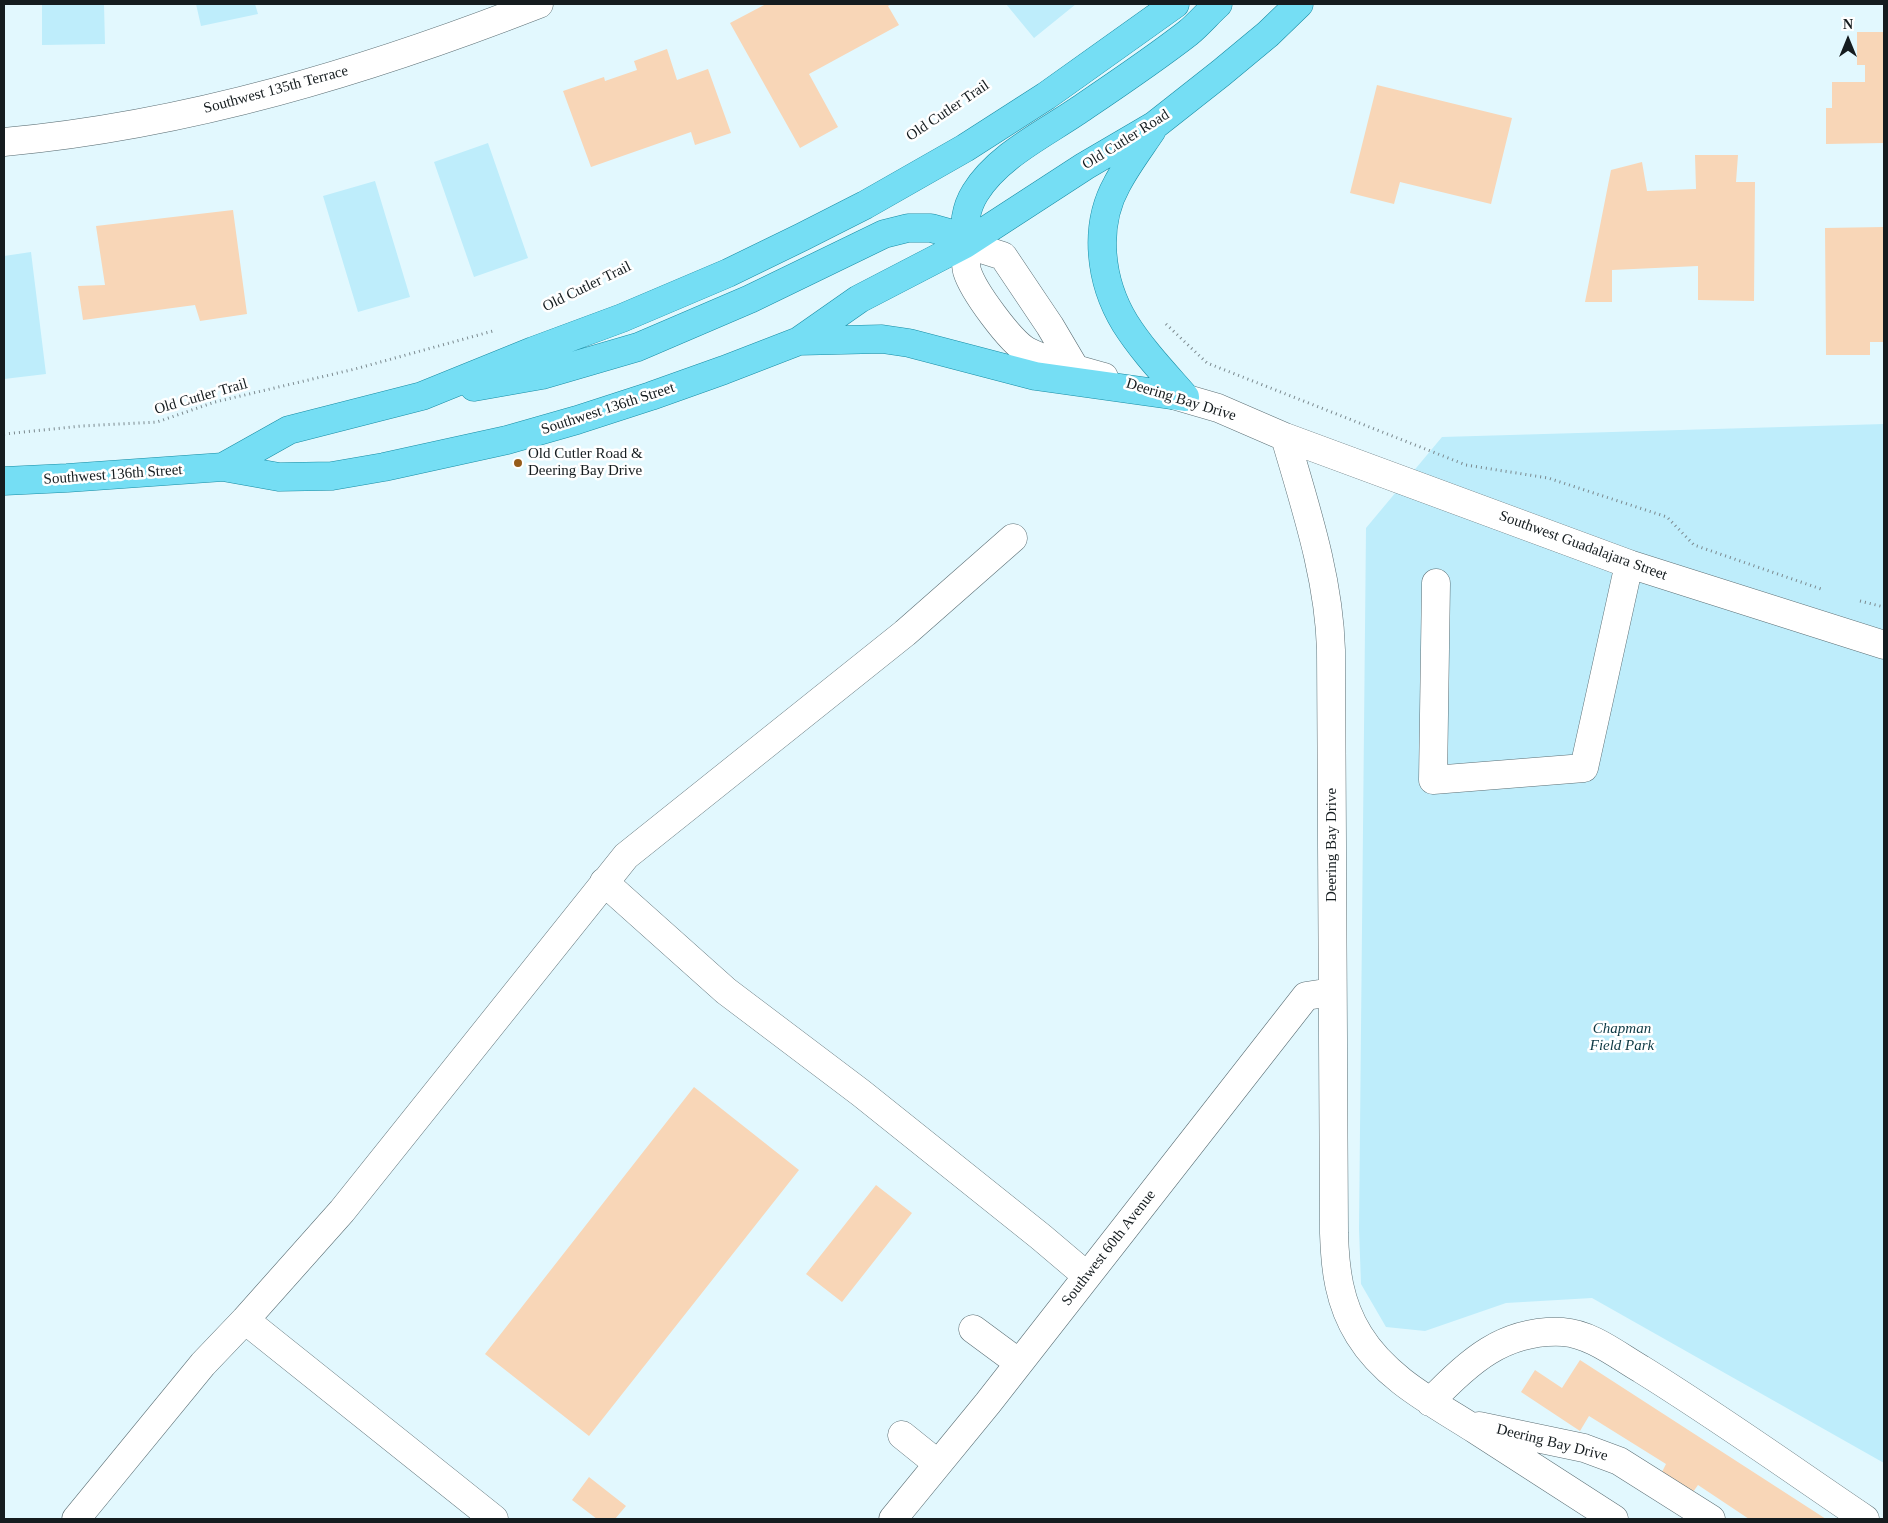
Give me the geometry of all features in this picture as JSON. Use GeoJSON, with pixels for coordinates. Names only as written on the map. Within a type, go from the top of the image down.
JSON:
{"type":"FeatureCollection","features":[{"type":"Feature","properties":{"kind":"main road","name":"Southwest 136th Street"},"geometry":{"type":"LineString","coordinates":[[223,467],[289,430],[422,396],[533,351],[622,318],[728,273],[865,205],[965,148],[1105,56],[1175,4]]}},
{"type":"Feature","properties":{"kind":"main road"},"geometry":{"type":"LineString","coordinates":[[965,244],[965,219],[971,200],[975,192],[997,168],[1011,156],[1188,32],[1218,4]]}},
{"type":"Feature","properties":{"kind":"main road","name":"Old Cutler Road"},"geometry":{"type":"LineString","coordinates":[[965,244],[1085,166],[1155,125],[1254,45],[1299,4]]}},
{"type":"Feature","properties":{"kind":"main road"},"geometry":{"type":"LineString","coordinates":[[1155,125],[1116,185],[1104,221],[1103,262],[1112,298],[1125,323],[1142,347],[1185,398]]}},
{"type":"Feature","properties":{"kind":"main road"},"geometry":{"type":"LineString","coordinates":[[422,396],[542,375],[638,347],[750,299],[884,234],[908,228],[931,228],[950,233],[965,244]]}},
{"type":"Feature","properties":{"kind":"main road","name":"Southwest 136th Street"},"geometry":{"type":"LineString","coordinates":[[4,481],[76,478],[223,467],[279,477],[332,476],[393,466],[507,440],[651,396],[798,341],[859,299],[965,244]]}},
{"type":"Feature","properties":{"kind":"main road"},"geometry":{"type":"LineString","coordinates":[[798,341],[882,339],[909,342],[1035,376],[1185,398]]}},
{"type":"Feature","properties":{"kind":"street","name":"Southwest 135th Terrace"},"geometry":{"type":"LineString","coordinates":[[4,142],[111,129],[227,105],[306,84],[388,59],[539,4]]}},
{"type":"Feature","properties":{"kind":"street"},"geometry":{"type":"LineString","coordinates":[[965,244],[1003,256],[1050,326],[1076,370]]}},
{"type":"Feature","properties":{"kind":"street","name":"Deering Bay Drive"},"geometry":{"type":"LineString","coordinates":[[965,244],[967,270],[971,280],[999,323],[1026,350],[1076,370],[1218,408],[1285,437],[1317,550],[1327,599],[1331,632],[1334,1233],[1339,1288],[1350,1320],[1368,1349],[1393,1373],[1430,1402],[1466,1423],[1614,1519]]}},
{"type":"Feature","properties":{"kind":"street","name":"Southwest Guadalajara Street"},"geometry":{"type":"LineString","coordinates":[[1285,437],[1629,564],[1884,645]]}},
{"type":"Feature","properties":{"kind":"street"},"geometry":{"type":"LineString","coordinates":[[76,1519],[203,1364],[342,1211],[626,856],[906,633],[1013,538]]}},
{"type":"Feature","properties":{"kind":"street"},"geometry":{"type":"LineString","coordinates":[[1436,583],[1433,780],[1584,768],[1629,564]]}},
{"type":"Feature","properties":{"kind":"street"},"geometry":{"type":"LineString","coordinates":[[604,882],[726,991],[861,1093],[1087,1276]]}},
{"type":"Feature","properties":{"kind":"street","name":"Southwest 60th Avenue"},"geometry":{"type":"LineString","coordinates":[[893,1519],[1019,1364],[1306,996],[1332,992]]}},
{"type":"Feature","properties":{"kind":"street"},"geometry":{"type":"LineString","coordinates":[[245,1320],[494,1519]]}},
{"type":"Feature","properties":{"kind":"street"},"geometry":{"type":"LineString","coordinates":[[972,1329],[1019,1364]]}},
{"type":"Feature","properties":{"kind":"street"},"geometry":{"type":"LineString","coordinates":[[1430,1402],[1456,1376],[1497,1345],[1518,1337],[1565,1332],[1593,1340],[1673,1389],[1865,1519]]}},
{"type":"Feature","properties":{"kind":"street","name":"Deering Bay Drive"},"geometry":{"type":"LineString","coordinates":[[1466,1423],[1584,1448],[1619,1461],[1711,1519]]}},
{"type":"Feature","properties":{"kind":"street"},"geometry":{"type":"LineString","coordinates":[[902,1435],[938,1464]]}},
{"type":"Feature","properties":{"kind":"path"},"geometry":{"type":"LineString","coordinates":[[1161,321],[1170,325],[1207,363],[1466,464],[1548,478],[1667,516],[1694,545],[1824,590]]}},
{"type":"Feature","properties":{"kind":"path","name":"Old Cutler Trail"},"geometry":{"type":"LineString","coordinates":[[4,434],[82,426],[157,422],[215,402],[326,376],[476,334],[502,329]]}},
{"type":"Feature","properties":{"kind":"path"},"geometry":{"type":"LineString","coordinates":[[1851,599],[1884,607]]}},
{"type":"Feature","properties":{"kind":"green space"},"geometry":{"type":"Polygon","coordinates":[[[42,4],[104,4],[105,44],[42,45],[42,4]]]}},
{"type":"Feature","properties":{"kind":"green space"},"geometry":{"type":"Polygon","coordinates":[[[196,4],[255,4],[258,14],[201,26],[196,4]]]}},
{"type":"Feature","properties":{"kind":"green space"},"geometry":{"type":"Polygon","coordinates":[[[1006,4],[1076,4],[1034,38],[1006,4]]]}},
{"type":"Feature","properties":{"kind":"green space"},"geometry":{"type":"Polygon","coordinates":[[[488,143],[528,258],[474,277],[434,162],[488,143]]]}},
{"type":"Feature","properties":{"kind":"green space"},"geometry":{"type":"Polygon","coordinates":[[[375,181],[410,297],[358,312],[323,196],[375,181]]]}},
{"type":"Feature","properties":{"kind":"green space"},"geometry":{"type":"Polygon","coordinates":[[[31,252],[46,374],[4,379],[4,256],[31,252]]]}},
{"type":"Feature","properties":{"kind":"green space","name":"Chapman Field Park"},"geometry":{"type":"Polygon","coordinates":[[[1884,424],[1884,1463],[1592,1298],[1506,1303],[1425,1331],[1386,1327],[1361,1284],[1359,1229],[1366,528],[1442,437],[1884,424]]]}},
{"type":"Feature","properties":{"kind":"building"},"geometry":{"type":"Polygon","coordinates":[[[766,4],[892,4],[888,6],[899,25],[809,74],[838,127],[800,148],[730,23],[766,4]]]}},
{"type":"Feature","properties":{"kind":"building"},"geometry":{"type":"Polygon","coordinates":[[[1857,32],[1884,32],[1884,143],[1826,144],[1826,108],[1832,108],[1832,82],[1865,82],[1865,65],[1857,65],[1857,32]]]}},
{"type":"Feature","properties":{"kind":"building"},"geometry":{"type":"Polygon","coordinates":[[[667,49],[677,80],[708,69],[731,133],[695,145],[691,132],[591,167],[563,91],[604,77],[605,81],[637,70],[634,61],[667,49]]]}},
{"type":"Feature","properties":{"kind":"building"},"geometry":{"type":"Polygon","coordinates":[[[1377,85],[1512,118],[1491,204],[1400,182],[1394,204],[1350,193],[1377,85]]]}},
{"type":"Feature","properties":{"kind":"building"},"geometry":{"type":"Polygon","coordinates":[[[1695,155],[1738,155],[1736,182],[1755,182],[1754,301],[1698,300],[1698,266],[1612,270],[1612,302],[1585,302],[1611,170],[1642,162],[1647,191],[1696,189],[1695,155]]]}},
{"type":"Feature","properties":{"kind":"building"},"geometry":{"type":"Polygon","coordinates":[[[233,210],[247,314],[200,321],[195,305],[83,320],[78,286],[105,285],[96,226],[233,210]]]}},
{"type":"Feature","properties":{"kind":"building"},"geometry":{"type":"Polygon","coordinates":[[[1884,227],[1884,342],[1870,342],[1870,355],[1826,355],[1825,228],[1884,227]]]}},
{"type":"Feature","properties":{"kind":"building"},"geometry":{"type":"Polygon","coordinates":[[[694,1087],[799,1170],[589,1436],[485,1354],[694,1087]]]}},
{"type":"Feature","properties":{"kind":"building"},"geometry":{"type":"Polygon","coordinates":[[[876,1185],[912,1213],[842,1302],[806,1274],[876,1185]]]}},
{"type":"Feature","properties":{"kind":"building"},"geometry":{"type":"Polygon","coordinates":[[[1580,1360],[1826,1519],[1749,1519],[1698,1485],[1693,1492],[1662,1472],[1666,1464],[1589,1416],[1580,1431],[1521,1392],[1535,1370],[1562,1388],[1580,1360]]]}},
{"type":"Feature","properties":{"kind":"building"},"geometry":{"type":"Polygon","coordinates":[[[589,1477],[626,1506],[615,1519],[597,1519],[572,1500],[589,1477]]]}},
{"type":"Feature","properties":{"kind":"place","name":"Old Cutler Road & Deering Bay Drive"},"geometry":{"type":"Point","coordinates":[518,463]}}]}
